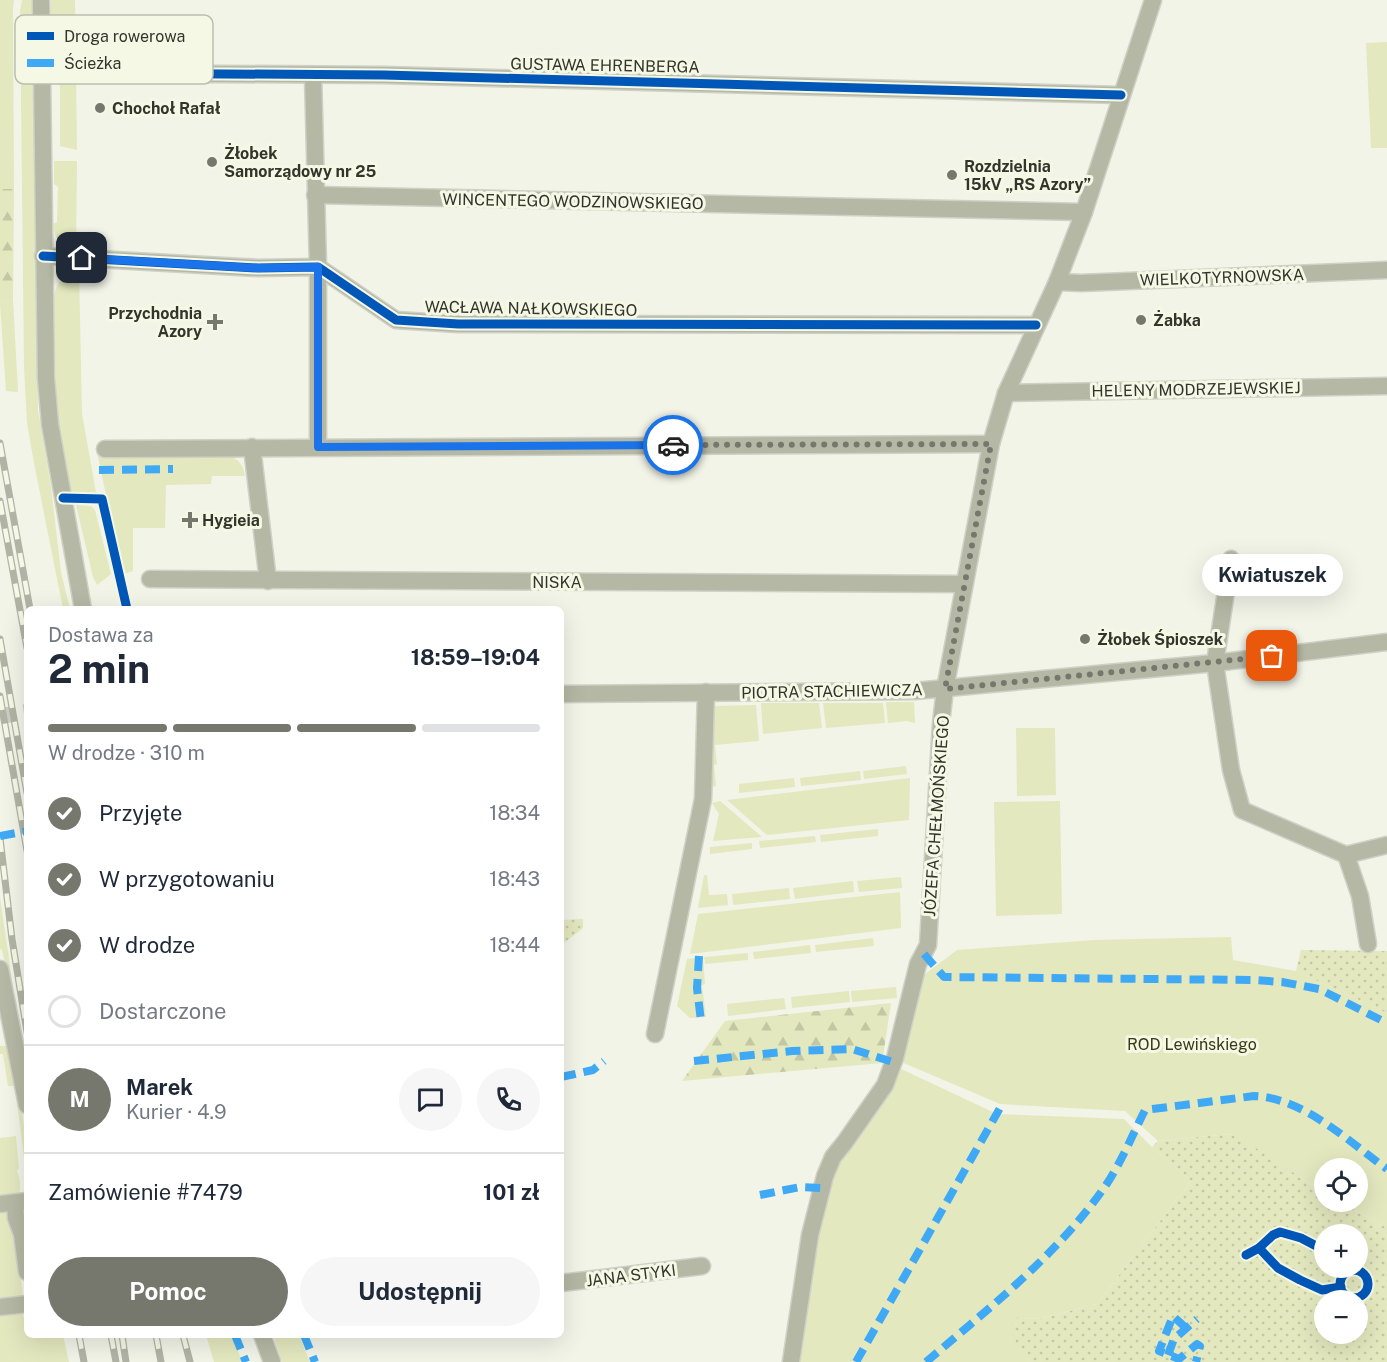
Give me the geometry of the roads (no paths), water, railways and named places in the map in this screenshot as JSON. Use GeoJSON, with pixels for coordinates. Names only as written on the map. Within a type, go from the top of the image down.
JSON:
{"type":"FeatureCollection","features":[{"type":"Feature","properties":{"kind":"street"},"geometry":{"type":"LineString","coordinates":[[41,0],[41,15]]}},
{"type":"Feature","properties":{"kind":"street","name":"JÓZEFA CHEŁMOŃSKIEGO"},"geometry":{"type":"LineString","coordinates":[[790,1362],[810,1235],[825,1176],[832,1158],[846,1142],[885,1085],[895,1058],[918,964],[928,945],[945,689],[991,444],[1006,393],[1057,282],[1084,212],[1153,0]]}},
{"type":"Feature","properties":{"kind":"street","name":"GUSTAWA EHRENBERGA"},"geometry":{"type":"LineString","coordinates":[[213,74],[384,75],[1121,95]]}},
{"type":"Feature","properties":{"kind":"street"},"geometry":{"type":"LineString","coordinates":[[313,75],[318,267],[318,447]]}},
{"type":"Feature","properties":{"kind":"street"},"geometry":{"type":"LineString","coordinates":[[42,84],[44,321],[50,424],[81,606]]}},
{"type":"Feature","properties":{"kind":"street","name":"WINCENTEGO WODZINOWSKIEGO"},"geometry":{"type":"LineString","coordinates":[[315,195],[1084,212]]}},
{"type":"Feature","properties":{"kind":"street"},"geometry":{"type":"LineString","coordinates":[[43,256],[258,268],[318,267]]}},
{"type":"Feature","properties":{"kind":"street","name":"WACŁAWA NAŁKOWSKIEGO"},"geometry":{"type":"LineString","coordinates":[[318,267],[396,320],[470,324],[1036,326]]}},
{"type":"Feature","properties":{"kind":"street","name":"WIELKOTYRNOWSKA"},"geometry":{"type":"LineString","coordinates":[[1057,282],[1081,283],[1387,270]]}},
{"type":"Feature","properties":{"kind":"street","name":"HELENY MODRZEJEWSKIEJ"},"geometry":{"type":"LineString","coordinates":[[1006,393],[1387,386]]}},
{"type":"Feature","properties":{"kind":"street"},"geometry":{"type":"LineString","coordinates":[[105,448],[991,444]]}},
{"type":"Feature","properties":{"kind":"street"},"geometry":{"type":"LineString","coordinates":[[252,447],[268,581]]}},
{"type":"Feature","properties":{"kind":"street"},"geometry":{"type":"LineString","coordinates":[[1231,559],[1215,663],[1231,770],[1242,810],[1346,855],[1387,845]]}},
{"type":"Feature","properties":{"kind":"street","name":"NISKA"},"geometry":{"type":"LineString","coordinates":[[150,579],[964,584]]}},
{"type":"Feature","properties":{"kind":"street","name":"PIOTRA STACHIEWICZA"},"geometry":{"type":"LineString","coordinates":[[564,694],[945,689],[1215,663],[1387,642]]}},
{"type":"Feature","properties":{"kind":"street"},"geometry":{"type":"LineString","coordinates":[[655,1034],[703,799],[706,692]]}},
{"type":"Feature","properties":{"kind":"street"},"geometry":{"type":"LineString","coordinates":[[1346,855],[1360,896],[1368,944]]}},
{"type":"Feature","properties":{"kind":"street"},"geometry":{"type":"LineString","coordinates":[[0,969],[24,1090]]}},
{"type":"Feature","properties":{"kind":"street"},"geometry":{"type":"LineString","coordinates":[[14,1203],[24,1249]]}},
{"type":"Feature","properties":{"kind":"street","name":"JANA STYKI"},"geometry":{"type":"LineString","coordinates":[[564,1283],[702,1266]]}},
{"type":"Feature","properties":{"kind":"street"},"geometry":{"type":"LineString","coordinates":[[0,1307],[24,1304]]}},
{"type":"Feature","properties":{"kind":"street"},"geometry":{"type":"LineString","coordinates":[[263,1338],[272,1362]]}},
{"type":"Feature","properties":{"kind":"tunnel"},"geometry":{"type":"LineString","coordinates":[[0,716],[24,712]]}},
{"type":"Feature","properties":{"kind":"railway"},"geometry":{"type":"LineString","coordinates":[[0,443],[29,606]]}},
{"type":"Feature","properties":{"kind":"railway"},"geometry":{"type":"LineString","coordinates":[[0,501],[24,632]]}},
{"type":"Feature","properties":{"kind":"railway"},"geometry":{"type":"LineString","coordinates":[[0,639],[24,776]]}},
{"type":"Feature","properties":{"kind":"railway"},"geometry":{"type":"LineString","coordinates":[[0,696],[24,834]]}},
{"type":"Feature","properties":{"kind":"railway"},"geometry":{"type":"LineString","coordinates":[[0,838],[12,939],[24,1013]]}},
{"type":"Feature","properties":{"kind":"railway"},"geometry":{"type":"LineString","coordinates":[[80,1338],[84,1362]]}},
{"type":"Feature","properties":{"kind":"railway"},"geometry":{"type":"LineString","coordinates":[[112,1338],[116,1362]]}},
{"type":"Feature","properties":{"kind":"railway"},"geometry":{"type":"LineString","coordinates":[[122,1338],[126,1362]]}},
{"type":"Feature","properties":{"kind":"railway"},"geometry":{"type":"LineString","coordinates":[[157,1338],[161,1362]]}},
{"type":"Feature","properties":{"kind":"railway"},"geometry":{"type":"LineString","coordinates":[[184,1338],[190,1362]]}},
{"type":"Feature","properties":{"kind":"place","name":"Chochoł Rafał"},"geometry":{"type":"Point","coordinates":[100,108]}},
{"type":"Feature","properties":{"kind":"place","name":"Żłobek Samorządowy nr 25"},"geometry":{"type":"Point","coordinates":[212,162]}},
{"type":"Feature","properties":{"kind":"place","name":"Rozdzielnia 15kV „RS Azory”"},"geometry":{"type":"Point","coordinates":[952,175]}},
{"type":"Feature","properties":{"kind":"place","name":"Żabka"},"geometry":{"type":"Point","coordinates":[1141,320]}},
{"type":"Feature","properties":{"kind":"place","name":"Przychodnia Azory"},"geometry":{"type":"Point","coordinates":[215,322]}},
{"type":"Feature","properties":{"kind":"place","name":"Hygieia"},"geometry":{"type":"Point","coordinates":[190,520]}},
{"type":"Feature","properties":{"kind":"place","name":"Żłobek Śpioszek"},"geometry":{"type":"Point","coordinates":[1085,639]}},
{"type":"Feature","properties":{"kind":"place","name":"Kwiatuszek"},"geometry":{"type":"Point","coordinates":[1272,656]}},
{"type":"Feature","properties":{"kind":"park label","name":"ROD Lewińskiego"},"geometry":{"type":"Point","coordinates":[1192,1044]}}]}
